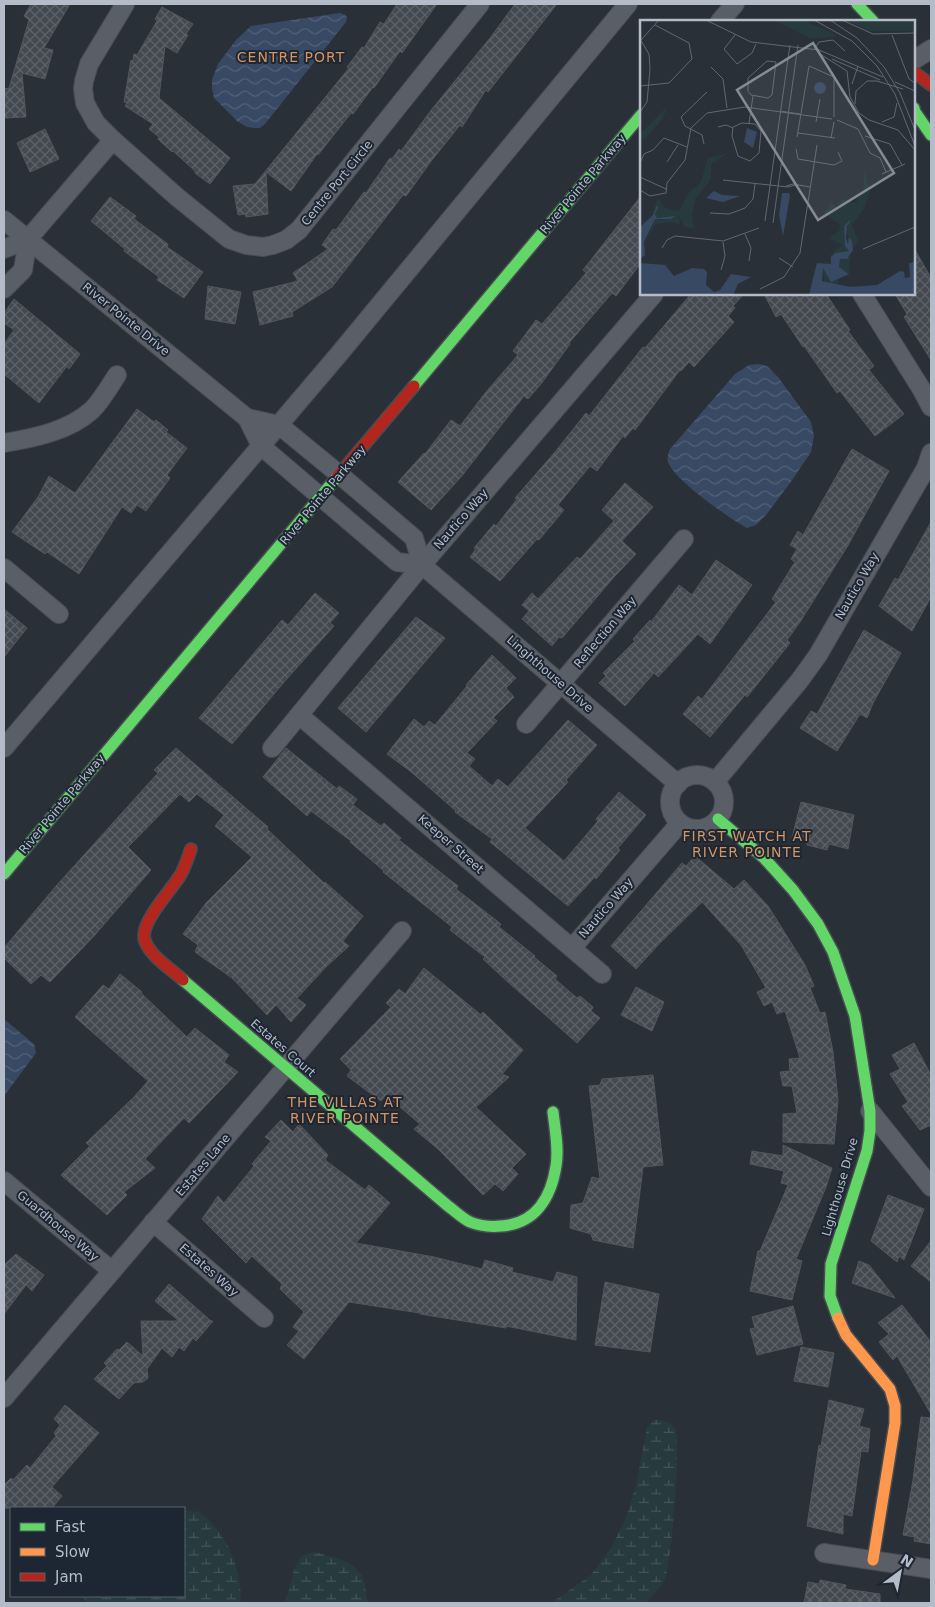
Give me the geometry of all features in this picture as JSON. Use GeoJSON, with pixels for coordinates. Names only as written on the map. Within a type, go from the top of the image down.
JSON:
{"type":"FeatureCollection","features":[{"type":"Feature","properties":{"kind":"street","name":"Centre Port Circle"},"geometry":{"type":"LineString","coordinates":[[125,4],[90,64],[84,81],[85,103],[96,123],[112,140],[177,197],[230,239],[246,245],[263,247],[286,240],[299,230],[480,4]]}},
{"type":"Feature","properties":{"kind":"street"},"geometry":{"type":"LineString","coordinates":[[4,748],[345,346],[628,4]]}},
{"type":"Feature","properties":{"kind":"street"},"geometry":{"type":"LineString","coordinates":[[721,20],[735,4]]}},
{"type":"Feature","properties":{"kind":"street"},"geometry":{"type":"LineString","coordinates":[[858,4],[872,20]]}},
{"type":"Feature","properties":{"kind":"street"},"geometry":{"type":"LineString","coordinates":[[915,59],[931,49]]}},
{"type":"Feature","properties":{"kind":"street"},"geometry":{"type":"LineString","coordinates":[[915,73],[931,85]]}},
{"type":"Feature","properties":{"kind":"street"},"geometry":{"type":"LineString","coordinates":[[915,112],[931,135]]}},
{"type":"Feature","properties":{"kind":"street","name":"River Pointe Parkway"},"geometry":{"type":"LineString","coordinates":[[4,874],[640,116]]}},
{"type":"Feature","properties":{"kind":"street"},"geometry":{"type":"LineString","coordinates":[[4,249],[28,239],[112,140]]}},
{"type":"Feature","properties":{"kind":"street","name":"River Pointe Drive"},"geometry":{"type":"LineString","coordinates":[[4,220],[247,418],[261,446]]}},
{"type":"Feature","properties":{"kind":"street"},"geometry":{"type":"LineString","coordinates":[[4,289],[23,270],[28,239]]}},
{"type":"Feature","properties":{"kind":"street","name":"Nautico Way"},"geometry":{"type":"LineString","coordinates":[[272,748],[422,565],[653,295]]}},
{"type":"Feature","properties":{"kind":"street"},"geometry":{"type":"LineString","coordinates":[[863,295],[931,407]]}},
{"type":"Feature","properties":{"kind":"street"},"geometry":{"type":"LineString","coordinates":[[4,443],[57,430],[77,421],[106,394],[117,375]]}},
{"type":"Feature","properties":{"kind":"street","name":"River Pointe Drive"},"geometry":{"type":"LineString","coordinates":[[247,418],[278,425],[340,475]]}},
{"type":"Feature","properties":{"kind":"street"},"geometry":{"type":"LineString","coordinates":[[261,446],[397,562],[422,565],[414,538],[340,475]]}},
{"type":"Feature","properties":{"kind":"street","name":"Nautico Way"},"geometry":{"type":"LineString","coordinates":[[715,782],[800,680],[818,655],[926,468],[931,454]]}},
{"type":"Feature","properties":{"kind":"street","name":"Reflection Way"},"geometry":{"type":"LineString","coordinates":[[526,724],[684,539]]}},
{"type":"Feature","properties":{"kind":"street","name":"Linghthouse Drive"},"geometry":{"type":"LineString","coordinates":[[422,565],[678,784]]}},
{"type":"Feature","properties":{"kind":"street"},"geometry":{"type":"LineString","coordinates":[[4,568],[59,614]]}},
{"type":"Feature","properties":{"kind":"street","name":"Keeper Street"},"geometry":{"type":"LineString","coordinates":[[299,715],[602,974]]}},
{"type":"Feature","properties":{"kind":"street"},"geometry":{"type":"LineString","coordinates":[[692,776],[708,778],[715,782],[724,796],[722,812],[718,819],[712,825],[696,829],[687,828],[680,823],[670,804],[671,796],[678,784],[684,778],[692,776]]}},
{"type":"Feature","properties":{"kind":"street","name":"Lighthouse Drive"},"geometry":{"type":"LineString","coordinates":[[718,819],[764,858],[793,890],[818,924],[834,952],[855,1016],[870,1111],[870,1131],[867,1151],[834,1256],[830,1278],[830,1296],[846,1335],[890,1389],[895,1406],[873,1560]]}},
{"type":"Feature","properties":{"kind":"street","name":"Nautico Way"},"geometry":{"type":"LineString","coordinates":[[572,948],[680,823]]}},
{"type":"Feature","properties":{"kind":"street","name":"Estates Court"},"geometry":{"type":"LineString","coordinates":[[191,849],[181,874],[150,918],[145,929],[144,940],[152,953],[448,1206],[470,1221],[492,1228],[518,1223],[535,1212],[550,1190],[556,1166],[557,1145],[552,1112]]}},
{"type":"Feature","properties":{"kind":"street","name":"Estates Lane"},"geometry":{"type":"LineString","coordinates":[[4,1398],[402,931]]}},
{"type":"Feature","properties":{"kind":"street"},"geometry":{"type":"LineString","coordinates":[[870,1111],[931,1187]]}},
{"type":"Feature","properties":{"kind":"street","name":"Guardhouse Way"},"geometry":{"type":"LineString","coordinates":[[4,1181],[112,1271]]}},
{"type":"Feature","properties":{"kind":"street","name":"Estates Way"},"geometry":{"type":"LineString","coordinates":[[153,1222],[264,1318]]}},
{"type":"Feature","properties":{"kind":"street"},"geometry":{"type":"LineString","coordinates":[[824,1552],[931,1570]]}},
{"type":"Feature","properties":{"kind":"green space"},"geometry":{"type":"Polygon","coordinates":[[[654,1420],[671,1424],[675,1428],[677,1437],[673,1528],[663,1583],[647,1603],[551,1603],[591,1575],[611,1548],[626,1518],[636,1485],[647,1428],[654,1420]]]}},
{"type":"Feature","properties":{"kind":"green space"},"geometry":{"type":"Polygon","coordinates":[[[185,1511],[199,1512],[212,1523],[220,1534],[231,1552],[241,1592],[241,1603],[86,1603],[83,1597],[185,1597],[185,1511]]]}},
{"type":"Feature","properties":{"kind":"green space"},"geometry":{"type":"Polygon","coordinates":[[[314,1552],[343,1560],[356,1568],[364,1580],[368,1603],[284,1603],[296,1564],[303,1555],[314,1552]]]}},
{"type":"Feature","properties":{"kind":"water"},"geometry":{"type":"Polygon","coordinates":[[[340,13],[347,17],[346,22],[260,128],[247,127],[237,121],[214,98],[212,80],[218,64],[236,40],[251,26],[340,13]]]}},
{"type":"Feature","properties":{"kind":"water"},"geometry":{"type":"Polygon","coordinates":[[[749,365],[767,366],[778,377],[811,422],[814,436],[811,452],[790,483],[766,515],[756,525],[747,528],[692,490],[674,472],[667,459],[670,449],[735,374],[749,365]]]}},
{"type":"Feature","properties":{"kind":"water"},"geometry":{"type":"Polygon","coordinates":[[[4,1019],[34,1044],[36,1053],[4,1096],[4,1019]]]}},
{"type":"Feature","properties":{"kind":"building"},"geometry":{"type":"Polygon","coordinates":[[[31,4],[70,4],[44,48],[53,50],[45,79],[22,73],[26,117],[4,118],[4,89],[9,88],[29,20],[24,16],[31,4]]]}},
{"type":"Feature","properties":{"kind":"building"},"geometry":{"type":"Polygon","coordinates":[[[397,4],[437,4],[402,53],[400,51],[374,88],[317,154],[291,191],[266,172],[268,214],[246,217],[245,214],[238,215],[233,186],[255,184],[349,68],[347,67],[362,47],[364,48],[380,22],[384,24],[397,4]]]}},
{"type":"Feature","properties":{"kind":"building"},"geometry":{"type":"Polygon","coordinates":[[[515,4],[557,4],[488,92],[486,90],[462,127],[460,125],[406,196],[403,195],[332,287],[292,312],[293,316],[260,325],[253,292],[298,281],[293,273],[328,249],[322,245],[333,229],[336,230],[364,192],[366,193],[390,158],[392,159],[399,149],[401,151],[515,4]]]}},
{"type":"Feature","properties":{"kind":"building"},"geometry":{"type":"Polygon","coordinates":[[[162,7],[193,24],[177,53],[165,46],[159,98],[230,158],[210,184],[158,139],[159,137],[149,129],[153,124],[125,106],[127,103],[124,102],[131,60],[133,61],[134,54],[137,55],[157,21],[155,19],[162,7]]]}},
{"type":"Feature","properties":{"kind":"building"},"geometry":{"type":"Polygon","coordinates":[[[45,129],[59,159],[30,172],[17,143],[45,129]]]}},
{"type":"Feature","properties":{"kind":"building"},"geometry":{"type":"Polygon","coordinates":[[[110,197],[136,216],[134,219],[168,244],[167,247],[203,272],[184,298],[157,280],[159,277],[124,251],[125,249],[91,221],[110,197]]]}},
{"type":"Feature","properties":{"kind":"building"},"geometry":{"type":"Polygon","coordinates":[[[640,197],[640,264],[616,296],[612,293],[569,343],[541,384],[528,399],[524,396],[461,477],[431,510],[398,482],[425,454],[451,420],[460,426],[518,355],[513,351],[536,320],[542,324],[586,273],[583,270],[640,197]]]}},
{"type":"Feature","properties":{"kind":"building"},"geometry":{"type":"Polygon","coordinates":[[[915,250],[931,278],[931,360],[904,317],[907,314],[896,295],[915,295],[915,250]]]}},
{"type":"Feature","properties":{"kind":"building"},"geometry":{"type":"Polygon","coordinates":[[[208,286],[241,292],[235,324],[205,319],[208,286]]]}},
{"type":"Feature","properties":{"kind":"building"},"geometry":{"type":"Polygon","coordinates":[[[690,295],[743,295],[733,306],[735,308],[728,316],[734,322],[694,367],[689,362],[680,370],[635,430],[633,428],[625,438],[623,436],[597,471],[590,466],[558,505],[564,510],[539,540],[537,539],[500,581],[470,557],[476,549],[474,548],[494,524],[496,526],[517,499],[515,498],[586,413],[589,416],[643,347],[645,348],[690,295]]]}},
{"type":"Feature","properties":{"kind":"building"},"geometry":{"type":"Polygon","coordinates":[[[765,295],[827,295],[850,330],[848,331],[874,366],[869,370],[904,414],[875,436],[840,391],[837,393],[781,314],[776,317],[765,295]]]}},
{"type":"Feature","properties":{"kind":"building"},"geometry":{"type":"Polygon","coordinates":[[[14,299],[80,354],[69,369],[67,366],[39,403],[4,374],[4,344],[14,330],[4,323],[4,313],[14,299]]]}},
{"type":"Feature","properties":{"kind":"building"},"geometry":{"type":"Polygon","coordinates":[[[137,409],[154,422],[156,420],[168,430],[166,432],[187,448],[167,475],[170,478],[146,511],[137,505],[131,513],[122,507],[79,574],[47,552],[45,554],[12,532],[38,497],[49,476],[75,493],[137,409]]]}},
{"type":"Feature","properties":{"kind":"building"},"geometry":{"type":"Polygon","coordinates":[[[852,449],[889,471],[847,547],[787,640],[790,643],[747,697],[745,695],[710,737],[683,714],[698,696],[702,699],[776,602],[772,599],[795,562],[791,559],[797,549],[790,545],[798,531],[803,535],[852,449]]]}},
{"type":"Feature","properties":{"kind":"building"},"geometry":{"type":"Polygon","coordinates":[[[625,483],[653,507],[622,541],[636,554],[562,638],[559,637],[552,646],[522,619],[529,611],[522,605],[532,593],[538,599],[577,557],[580,559],[614,521],[602,510],[625,483]]]}},
{"type":"Feature","properties":{"kind":"building"},"geometry":{"type":"Polygon","coordinates":[[[931,522],[931,597],[912,631],[879,606],[895,578],[898,580],[931,522]]]}},
{"type":"Feature","properties":{"kind":"building"},"geometry":{"type":"Polygon","coordinates":[[[716,560],[752,585],[710,644],[698,634],[658,677],[654,673],[625,706],[599,683],[606,676],[603,673],[635,641],[633,639],[650,620],[651,622],[679,585],[692,595],[716,560]]]}},
{"type":"Feature","properties":{"kind":"building"},"geometry":{"type":"Polygon","coordinates":[[[315,593],[339,613],[330,623],[334,626],[232,744],[199,718],[282,620],[288,625],[315,593]]]}},
{"type":"Feature","properties":{"kind":"building"},"geometry":{"type":"Polygon","coordinates":[[[4,609],[27,628],[4,657],[4,609]]]}},
{"type":"Feature","properties":{"kind":"building"},"geometry":{"type":"Polygon","coordinates":[[[416,617],[445,638],[366,732],[338,708],[416,617]]]}},
{"type":"Feature","properties":{"kind":"building"},"geometry":{"type":"Polygon","coordinates":[[[864,630],[901,653],[873,703],[867,718],[860,714],[837,751],[800,728],[811,711],[817,714],[864,630]]]}},
{"type":"Feature","properties":{"kind":"building"},"geometry":{"type":"Polygon","coordinates":[[[492,655],[516,678],[506,688],[514,697],[493,718],[497,721],[467,753],[475,759],[469,766],[492,786],[498,779],[508,787],[568,720],[597,745],[566,780],[568,782],[525,828],[564,861],[598,821],[596,819],[619,792],[646,815],[618,848],[620,850],[596,879],[595,877],[568,906],[490,842],[492,839],[455,812],[410,771],[387,754],[414,719],[424,727],[429,721],[435,725],[492,655]]]}},
{"type":"Feature","properties":{"kind":"building"},"geometry":{"type":"Polygon","coordinates":[[[176,748],[268,827],[267,829],[324,883],[363,916],[343,941],[349,946],[297,998],[306,1005],[291,1022],[276,1005],[267,1015],[232,978],[195,952],[198,945],[183,934],[206,903],[252,857],[215,826],[224,815],[197,794],[189,802],[180,794],[128,847],[151,870],[94,936],[50,982],[41,975],[31,984],[4,958],[4,948],[56,886],[158,773],[154,770],[176,748]]]}},
{"type":"Feature","properties":{"kind":"building"},"geometry":{"type":"Polygon","coordinates":[[[286,748],[337,789],[339,786],[357,799],[353,805],[381,826],[384,823],[401,838],[399,840],[458,886],[456,889],[501,924],[499,927],[557,976],[555,979],[577,998],[580,996],[593,1007],[591,1011],[600,1018],[577,1043],[483,959],[485,957],[450,930],[452,927],[383,872],[351,841],[311,811],[307,816],[263,777],[286,748]]]}},
{"type":"Feature","properties":{"kind":"building"},"geometry":{"type":"Polygon","coordinates":[[[801,802],[854,815],[848,849],[829,844],[827,850],[807,845],[807,840],[792,838],[801,802]]]}},
{"type":"Feature","properties":{"kind":"building"},"geometry":{"type":"Polygon","coordinates":[[[695,856],[734,889],[744,880],[768,906],[805,965],[814,986],[810,988],[820,1013],[825,1012],[833,1052],[838,1100],[834,1144],[783,1142],[783,1114],[797,1113],[792,1086],[783,1086],[780,1072],[790,1071],[789,1059],[800,1058],[785,1011],[777,1014],[772,1002],[764,1006],[757,992],[766,988],[741,945],[702,902],[636,969],[611,946],[682,863],[686,866],[695,856]]]}},
{"type":"Feature","properties":{"kind":"building"},"geometry":{"type":"Polygon","coordinates":[[[424,968],[481,1015],[483,1012],[523,1050],[502,1074],[509,1077],[476,1107],[526,1154],[512,1168],[518,1174],[503,1191],[495,1184],[483,1195],[438,1149],[414,1129],[420,1124],[386,1095],[381,1101],[347,1076],[351,1070],[340,1059],[391,1007],[386,1003],[399,989],[405,994],[424,968]]]}},
{"type":"Feature","properties":{"kind":"building"},"geometry":{"type":"Polygon","coordinates":[[[120,974],[142,992],[187,1037],[195,1028],[229,1055],[224,1062],[238,1072],[189,1123],[184,1118],[145,1159],[155,1168],[124,1192],[127,1195],[107,1215],[61,1175],[90,1146],[86,1143],[148,1081],[75,1017],[103,985],[109,989],[120,974]]]}},
{"type":"Feature","properties":{"kind":"building"},"geometry":{"type":"Polygon","coordinates":[[[636,987],[664,1002],[652,1031],[621,1015],[636,987]]]}},
{"type":"Feature","properties":{"kind":"building"},"geometry":{"type":"Polygon","coordinates":[[[914,1043],[931,1075],[931,1125],[920,1130],[902,1106],[908,1102],[890,1074],[900,1069],[892,1055],[914,1043]]]}},
{"type":"Feature","properties":{"kind":"building"},"geometry":{"type":"Polygon","coordinates":[[[653,1075],[663,1165],[643,1167],[633,1248],[593,1240],[591,1234],[570,1228],[571,1205],[583,1203],[592,1177],[600,1179],[589,1086],[600,1085],[602,1079],[653,1075]]]}},
{"type":"Feature","properties":{"kind":"building"},"geometry":{"type":"Polygon","coordinates":[[[281,1120],[293,1132],[299,1124],[328,1155],[325,1160],[365,1190],[369,1185],[390,1203],[356,1243],[434,1257],[482,1269],[485,1260],[513,1268],[512,1272],[553,1282],[557,1272],[577,1277],[576,1340],[506,1326],[506,1328],[349,1302],[304,1359],[287,1345],[299,1331],[293,1327],[304,1312],[280,1289],[282,1284],[252,1256],[246,1263],[202,1219],[218,1196],[224,1203],[254,1166],[252,1164],[271,1141],[265,1137],[281,1120]]]}},
{"type":"Feature","properties":{"kind":"building"},"geometry":{"type":"Polygon","coordinates":[[[783,1145],[832,1168],[796,1259],[802,1261],[792,1300],[750,1291],[758,1251],[760,1251],[788,1185],[781,1183],[784,1171],[750,1164],[752,1151],[783,1156],[783,1145]]]}},
{"type":"Feature","properties":{"kind":"building"},"geometry":{"type":"Polygon","coordinates":[[[888,1195],[924,1209],[904,1260],[899,1256],[897,1262],[871,1241],[888,1195]]]}},
{"type":"Feature","properties":{"kind":"building"},"geometry":{"type":"Polygon","coordinates":[[[931,1241],[931,1282],[911,1266],[931,1241]]]}},
{"type":"Feature","properties":{"kind":"building"},"geometry":{"type":"Polygon","coordinates":[[[16,1254],[44,1275],[32,1291],[26,1285],[4,1314],[4,1265],[16,1254]]]}},
{"type":"Feature","properties":{"kind":"building"},"geometry":{"type":"Polygon","coordinates":[[[859,1261],[869,1265],[895,1298],[852,1283],[859,1261]]]}},
{"type":"Feature","properties":{"kind":"building"},"geometry":{"type":"Polygon","coordinates":[[[605,1282],[659,1294],[650,1352],[595,1345],[605,1282]]]}},
{"type":"Feature","properties":{"kind":"building"},"geometry":{"type":"Polygon","coordinates":[[[169,1284],[213,1321],[196,1341],[193,1338],[184,1351],[179,1347],[172,1357],[162,1348],[147,1369],[148,1378],[143,1382],[134,1383],[119,1399],[94,1379],[107,1366],[104,1363],[117,1349],[119,1350],[127,1342],[143,1356],[141,1321],[179,1321],[155,1301],[169,1284]]]}},
{"type":"Feature","properties":{"kind":"building"},"geometry":{"type":"Polygon","coordinates":[[[902,1305],[931,1342],[931,1414],[897,1356],[893,1360],[879,1342],[889,1334],[878,1323],[902,1305]]]}},
{"type":"Feature","properties":{"kind":"building"},"geometry":{"type":"Polygon","coordinates":[[[793,1306],[803,1344],[757,1355],[750,1329],[755,1328],[752,1317],[793,1306]]]}},
{"type":"Feature","properties":{"kind":"building"},"geometry":{"type":"Polygon","coordinates":[[[801,1347],[834,1353],[828,1387],[794,1381],[801,1347]]]}},
{"type":"Feature","properties":{"kind":"building"},"geometry":{"type":"Polygon","coordinates":[[[829,1400],[864,1409],[859,1426],[870,1429],[868,1452],[861,1451],[852,1516],[843,1514],[843,1534],[807,1526],[819,1445],[821,1446],[829,1400]]]}},
{"type":"Feature","properties":{"kind":"building"},"geometry":{"type":"Polygon","coordinates":[[[65,1405],[99,1433],[52,1487],[62,1496],[53,1507],[4,1508],[4,1485],[11,1478],[13,1480],[27,1465],[30,1468],[56,1436],[54,1433],[60,1425],[54,1419],[65,1405]]]}},
{"type":"Feature","properties":{"kind":"building"},"geometry":{"type":"Polygon","coordinates":[[[921,1417],[931,1418],[931,1544],[914,1541],[915,1537],[903,1535],[913,1480],[921,1417]]]}},
{"type":"Feature","properties":{"kind":"building"},"geometry":{"type":"Polygon","coordinates":[[[820,1580],[846,1585],[845,1589],[880,1594],[880,1603],[804,1603],[808,1582],[819,1584],[820,1580]]]}},
{"type":"Feature","properties":{"kind":"traffic: fast"},"geometry":{"type":"LineString","coordinates":[[857,4],[872,20]]}},
{"type":"Feature","properties":{"kind":"traffic: fast"},"geometry":{"type":"LineString","coordinates":[[915,112],[931,135]]}},
{"type":"Feature","properties":{"kind":"traffic: fast"},"geometry":{"type":"LineString","coordinates":[[414,386],[640,116]]}},
{"type":"Feature","properties":{"kind":"traffic: fast"},"geometry":{"type":"LineString","coordinates":[[4,874],[337,477]]}},
{"type":"Feature","properties":{"kind":"traffic: fast"},"geometry":{"type":"LineString","coordinates":[[718,819],[764,858],[793,890],[818,924],[833,952],[855,1016],[870,1111],[870,1131],[867,1151],[831,1264],[830,1296],[838,1318]]}},
{"type":"Feature","properties":{"kind":"traffic: fast"},"geometry":{"type":"LineString","coordinates":[[183,980],[448,1206],[470,1222],[493,1226],[513,1224],[532,1215],[539,1207],[550,1189],[556,1166],[557,1146],[553,1112]]}},
{"type":"Feature","properties":{"kind":"traffic: slow"},"geometry":{"type":"LineString","coordinates":[[838,1318],[846,1335],[890,1389],[895,1406],[895,1423],[873,1560]]}},
{"type":"Feature","properties":{"kind":"traffic: jam"},"geometry":{"type":"LineString","coordinates":[[915,73],[931,85]]}},
{"type":"Feature","properties":{"kind":"traffic: jam"},"geometry":{"type":"LineString","coordinates":[[337,477],[414,386]]}},
{"type":"Feature","properties":{"kind":"traffic: jam"},"geometry":{"type":"LineString","coordinates":[[183,980],[152,952],[145,941],[144,934],[146,926],[157,907],[181,874],[191,849]]}},
{"type":"Feature","properties":{"kind":"district","name":"CENTRE PORT"},"geometry":{"type":"Point","coordinates":[291,57]}},
{"type":"Feature","properties":{"kind":"district","name":"FIRST WATCH AT RIVER POINTE"},"geometry":{"type":"Point","coordinates":[747,844]}},
{"type":"Feature","properties":{"kind":"district","name":"THE VILLAS AT RIVER POINTE"},"geometry":{"type":"Point","coordinates":[345,1110]}}]}
